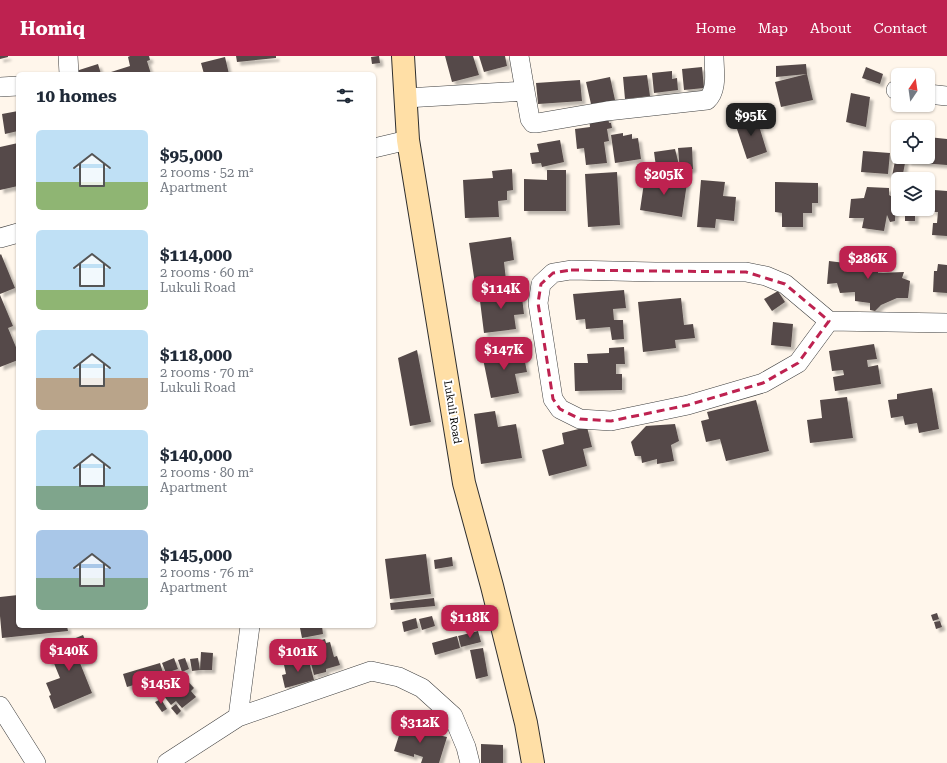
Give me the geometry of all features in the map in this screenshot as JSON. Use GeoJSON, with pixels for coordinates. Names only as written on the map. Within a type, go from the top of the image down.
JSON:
{"type":"FeatureCollection","features":[{"type":"Feature","properties":{"kind":"street"},"geometry":{"type":"LineString","coordinates":[[68,56],[69,72]]}},
{"type":"Feature","properties":{"kind":"street","name":"Lukuli Road"},"geometry":{"type":"LineString","coordinates":[[403,56],[408,140],[464,483],[492,586],[526,723],[533,763]]}},
{"type":"Feature","properties":{"kind":"street"},"geometry":{"type":"LineString","coordinates":[[519,56],[525,91],[528,99],[530,119],[533,123],[607,111],[707,100],[711,96],[715,86],[714,56]]}},
{"type":"Feature","properties":{"kind":"street"},"geometry":{"type":"LineString","coordinates":[[0,87],[16,86]]}},
{"type":"Feature","properties":{"kind":"street"},"geometry":{"type":"LineString","coordinates":[[406,98],[525,91]]}},
{"type":"Feature","properties":{"kind":"street"},"geometry":{"type":"LineString","coordinates":[[935,95],[947,96]]}},
{"type":"Feature","properties":{"kind":"street"},"geometry":{"type":"LineString","coordinates":[[376,148],[408,140]]}},
{"type":"Feature","properties":{"kind":"street"},"geometry":{"type":"LineString","coordinates":[[0,238],[16,234]]}},
{"type":"Feature","properties":{"kind":"street"},"geometry":{"type":"LineString","coordinates":[[829,321],[798,363],[763,382],[688,405],[611,422],[580,419],[560,410],[553,398],[538,303],[541,284],[553,273],[570,270],[746,272],[766,276],[785,284],[829,321],[947,322]]}},
{"type":"Feature","properties":{"kind":"street"},"geometry":{"type":"LineString","coordinates":[[238,717],[250,628]]}},
{"type":"Feature","properties":{"kind":"street"},"geometry":{"type":"LineString","coordinates":[[167,763],[238,717],[371,671],[399,677],[422,688],[453,716],[466,747],[470,763]]}},
{"type":"Feature","properties":{"kind":"street"},"geometry":{"type":"LineString","coordinates":[[0,706],[36,763]]}},
{"type":"Feature","properties":{"kind":"highlighted area"},"geometry":{"type":"Polygon","coordinates":[[[571,270],[746,272],[785,284],[829,321],[798,363],[763,383],[688,405],[611,421],[580,419],[560,409],[553,399],[538,303],[541,284],[553,273],[571,270]]]}},
{"type":"Feature","properties":{"kind":"building"},"geometry":{"type":"Polygon","coordinates":[[[0,56],[8,56],[8,57],[0,59],[0,56]]]}},
{"type":"Feature","properties":{"kind":"building"},"geometry":{"type":"Polygon","coordinates":[[[149,56],[150,60],[147,61],[150,72],[111,72],[130,66],[128,57],[149,56]]]}},
{"type":"Feature","properties":{"kind":"building"},"geometry":{"type":"Polygon","coordinates":[[[236,56],[276,56],[276,58],[237,62],[236,56]]]}},
{"type":"Feature","properties":{"kind":"building"},"geometry":{"type":"Polygon","coordinates":[[[379,56],[380,63],[372,64],[371,57],[379,56]]]}},
{"type":"Feature","properties":{"kind":"building"},"geometry":{"type":"Polygon","coordinates":[[[445,56],[473,56],[479,75],[452,82],[445,56]]]}},
{"type":"Feature","properties":{"kind":"building"},"geometry":{"type":"Polygon","coordinates":[[[479,56],[505,56],[507,66],[484,72],[479,56]]]}},
{"type":"Feature","properties":{"kind":"building"},"geometry":{"type":"Polygon","coordinates":[[[225,57],[229,72],[203,72],[201,63],[225,57]]]}},
{"type":"Feature","properties":{"kind":"building"},"geometry":{"type":"Polygon","coordinates":[[[98,64],[100,72],[76,72],[98,64]]]}},
{"type":"Feature","properties":{"kind":"building"},"geometry":{"type":"Polygon","coordinates":[[[806,64],[807,74],[776,77],[776,66],[806,64]]]}},
{"type":"Feature","properties":{"kind":"building"},"geometry":{"type":"Polygon","coordinates":[[[702,67],[704,88],[684,90],[682,69],[702,67]]]}},
{"type":"Feature","properties":{"kind":"building"},"geometry":{"type":"Polygon","coordinates":[[[866,67],[883,74],[880,84],[862,78],[866,67]]]}},
{"type":"Feature","properties":{"kind":"building"},"geometry":{"type":"Polygon","coordinates":[[[672,71],[672,79],[677,78],[678,90],[654,93],[652,73],[672,71]]]}},
{"type":"Feature","properties":{"kind":"building"},"geometry":{"type":"Polygon","coordinates":[[[807,74],[813,100],[781,107],[775,82],[807,74]]]}},
{"type":"Feature","properties":{"kind":"building"},"geometry":{"type":"Polygon","coordinates":[[[647,75],[650,96],[625,99],[623,77],[647,75]]]}},
{"type":"Feature","properties":{"kind":"building"},"geometry":{"type":"Polygon","coordinates":[[[610,77],[615,100],[591,104],[586,82],[610,77]]]}},
{"type":"Feature","properties":{"kind":"building"},"geometry":{"type":"Polygon","coordinates":[[[580,80],[582,101],[538,104],[536,83],[580,80]]]}},
{"type":"Feature","properties":{"kind":"building"},"geometry":{"type":"Polygon","coordinates":[[[851,93],[870,97],[866,127],[846,122],[851,93]]]}},
{"type":"Feature","properties":{"kind":"building"},"geometry":{"type":"Polygon","coordinates":[[[16,111],[16,131],[5,134],[2,114],[16,111]]]}},
{"type":"Feature","properties":{"kind":"building"},"geometry":{"type":"Polygon","coordinates":[[[608,116],[609,123],[611,123],[612,128],[607,129],[609,141],[604,142],[607,163],[586,165],[584,148],[577,149],[575,129],[590,127],[589,118],[608,116]]]}},
{"type":"Feature","properties":{"kind":"building"},"geometry":{"type":"Polygon","coordinates":[[[756,116],[767,152],[747,159],[735,123],[756,116]]]}},
{"type":"Feature","properties":{"kind":"building"},"geometry":{"type":"Polygon","coordinates":[[[623,133],[623,136],[632,134],[632,139],[638,138],[641,159],[615,163],[611,135],[623,133]]]}},
{"type":"Feature","properties":{"kind":"building"},"geometry":{"type":"Polygon","coordinates":[[[935,138],[947,139],[947,165],[934,164],[935,164],[935,138]]]}},
{"type":"Feature","properties":{"kind":"building"},"geometry":{"type":"Polygon","coordinates":[[[560,140],[564,162],[542,167],[541,163],[532,164],[530,153],[539,152],[537,144],[560,140]]]}},
{"type":"Feature","properties":{"kind":"building"},"geometry":{"type":"Polygon","coordinates":[[[16,143],[16,186],[0,190],[0,147],[16,143]]]}},
{"type":"Feature","properties":{"kind":"building"},"geometry":{"type":"Polygon","coordinates":[[[692,147],[693,169],[680,172],[678,148],[692,147]]]}},
{"type":"Feature","properties":{"kind":"building"},"geometry":{"type":"Polygon","coordinates":[[[675,149],[679,165],[656,167],[654,152],[675,149]]]}},
{"type":"Feature","properties":{"kind":"building"},"geometry":{"type":"Polygon","coordinates":[[[863,151],[890,153],[888,174],[861,172],[863,151]]]}},
{"type":"Feature","properties":{"kind":"building"},"geometry":{"type":"Polygon","coordinates":[[[894,164],[905,164],[903,172],[893,172],[894,164]]]}},
{"type":"Feature","properties":{"kind":"building"},"geometry":{"type":"Polygon","coordinates":[[[512,169],[513,190],[507,191],[507,200],[498,201],[499,217],[465,218],[463,180],[493,178],[492,171],[512,169]]]}},
{"type":"Feature","properties":{"kind":"building"},"geometry":{"type":"Polygon","coordinates":[[[547,170],[566,170],[566,211],[524,211],[524,179],[547,180],[547,170]]]}},
{"type":"Feature","properties":{"kind":"building"},"geometry":{"type":"Polygon","coordinates":[[[617,172],[620,225],[588,227],[585,174],[617,172]]]}},
{"type":"Feature","properties":{"kind":"building"},"geometry":{"type":"Polygon","coordinates":[[[645,176],[687,183],[682,217],[640,210],[645,176]]]}},
{"type":"Feature","properties":{"kind":"building"},"geometry":{"type":"Polygon","coordinates":[[[701,180],[725,182],[723,196],[736,197],[734,221],[716,219],[715,228],[697,227],[701,180]]]}},
{"type":"Feature","properties":{"kind":"building"},"geometry":{"type":"Polygon","coordinates":[[[775,182],[818,183],[818,203],[812,203],[812,213],[803,213],[803,227],[782,227],[782,213],[775,212],[775,182]]]}},
{"type":"Feature","properties":{"kind":"building"},"geometry":{"type":"Polygon","coordinates":[[[867,187],[889,188],[889,195],[891,196],[891,216],[895,216],[895,221],[890,222],[887,215],[884,231],[862,228],[864,218],[849,218],[851,199],[864,198],[867,187]]]}},
{"type":"Feature","properties":{"kind":"building"},"geometry":{"type":"Polygon","coordinates":[[[935,190],[947,191],[947,236],[932,235],[933,223],[937,223],[938,212],[935,212],[935,190]]]}},
{"type":"Feature","properties":{"kind":"building"},"geometry":{"type":"Polygon","coordinates":[[[905,216],[915,216],[915,221],[905,221],[905,216]]]}},
{"type":"Feature","properties":{"kind":"building"},"geometry":{"type":"Polygon","coordinates":[[[511,237],[514,260],[504,262],[506,280],[475,284],[469,243],[511,237]]]}},
{"type":"Feature","properties":{"kind":"building"},"geometry":{"type":"Polygon","coordinates":[[[869,250],[880,251],[878,273],[904,272],[902,278],[910,281],[908,298],[897,298],[881,305],[875,311],[870,310],[870,303],[855,301],[855,292],[840,293],[837,283],[827,284],[829,261],[853,264],[852,253],[867,254],[869,250]]]}},
{"type":"Feature","properties":{"kind":"building"},"geometry":{"type":"Polygon","coordinates":[[[1,254],[15,288],[0,294],[0,255],[1,254]]]}},
{"type":"Feature","properties":{"kind":"building"},"geometry":{"type":"Polygon","coordinates":[[[938,264],[947,265],[947,293],[933,292],[934,271],[937,271],[938,264]]]}},
{"type":"Feature","properties":{"kind":"building"},"geometry":{"type":"Polygon","coordinates":[[[521,289],[524,314],[514,315],[516,329],[484,333],[479,293],[521,289]]]}},
{"type":"Feature","properties":{"kind":"building"},"geometry":{"type":"Polygon","coordinates":[[[624,290],[626,308],[613,309],[614,320],[623,320],[624,339],[612,340],[610,327],[586,329],[585,319],[576,320],[573,294],[624,290]]]}},
{"type":"Feature","properties":{"kind":"building"},"geometry":{"type":"Polygon","coordinates":[[[778,291],[785,302],[772,311],[764,299],[778,291]]]}},
{"type":"Feature","properties":{"kind":"building"},"geometry":{"type":"Polygon","coordinates":[[[0,295],[13,326],[8,328],[16,347],[16,361],[0,367],[0,295]]]}},
{"type":"Feature","properties":{"kind":"building"},"geometry":{"type":"Polygon","coordinates":[[[681,298],[684,325],[693,324],[695,338],[675,340],[676,348],[643,352],[638,302],[681,298]]]}},
{"type":"Feature","properties":{"kind":"building"},"geometry":{"type":"Polygon","coordinates":[[[773,322],[793,324],[791,347],[771,345],[773,322]]]}},
{"type":"Feature","properties":{"kind":"building"},"geometry":{"type":"Polygon","coordinates":[[[874,344],[877,359],[867,360],[868,367],[878,365],[881,384],[835,391],[833,377],[844,375],[843,370],[832,371],[829,351],[874,344]]]}},
{"type":"Feature","properties":{"kind":"building"},"geometry":{"type":"Polygon","coordinates":[[[522,347],[527,372],[515,374],[519,393],[491,398],[482,354],[522,347]]]}},
{"type":"Feature","properties":{"kind":"building"},"geometry":{"type":"Polygon","coordinates":[[[624,347],[625,364],[616,364],[616,374],[622,374],[622,390],[575,391],[574,363],[588,363],[587,354],[609,353],[609,348],[624,347]]]}},
{"type":"Feature","properties":{"kind":"building"},"geometry":{"type":"Polygon","coordinates":[[[417,350],[431,422],[410,426],[398,358],[417,350]]]}},
{"type":"Feature","properties":{"kind":"building"},"geometry":{"type":"Polygon","coordinates":[[[932,388],[939,429],[919,433],[917,423],[905,425],[903,416],[891,418],[888,400],[897,399],[897,394],[932,388]]]}},
{"type":"Feature","properties":{"kind":"building"},"geometry":{"type":"Polygon","coordinates":[[[847,397],[853,438],[810,443],[807,420],[822,418],[820,400],[847,397]]]}},
{"type":"Feature","properties":{"kind":"building"},"geometry":{"type":"Polygon","coordinates":[[[756,400],[769,451],[726,461],[720,439],[706,442],[701,421],[709,419],[707,412],[756,400]]]}},
{"type":"Feature","properties":{"kind":"building"},"geometry":{"type":"Polygon","coordinates":[[[495,411],[498,427],[516,424],[522,458],[481,464],[474,414],[495,411]]]}},
{"type":"Feature","properties":{"kind":"building"},"geometry":{"type":"Polygon","coordinates":[[[675,424],[679,441],[671,445],[674,461],[657,464],[657,459],[642,463],[641,456],[635,456],[631,442],[646,426],[675,424]]]}},
{"type":"Feature","properties":{"kind":"building"},"geometry":{"type":"Polygon","coordinates":[[[587,427],[592,447],[583,449],[587,466],[549,476],[542,450],[564,444],[562,433],[587,427]]]}},
{"type":"Feature","properties":{"kind":"building"},"geometry":{"type":"Polygon","coordinates":[[[426,554],[431,594],[390,599],[385,559],[426,554]]]}},
{"type":"Feature","properties":{"kind":"building"},"geometry":{"type":"Polygon","coordinates":[[[452,557],[453,566],[435,569],[434,560],[452,557]]]}},
{"type":"Feature","properties":{"kind":"building"},"geometry":{"type":"Polygon","coordinates":[[[16,595],[16,628],[67,628],[68,631],[2,638],[0,597],[16,595]]]}},
{"type":"Feature","properties":{"kind":"building"},"geometry":{"type":"Polygon","coordinates":[[[434,598],[435,606],[391,610],[390,603],[434,598]]]}},
{"type":"Feature","properties":{"kind":"building"},"geometry":{"type":"Polygon","coordinates":[[[937,613],[939,619],[933,621],[931,615],[937,613]]]}},
{"type":"Feature","properties":{"kind":"building"},"geometry":{"type":"Polygon","coordinates":[[[432,616],[435,626],[422,630],[419,619],[432,616]]]}},
{"type":"Feature","properties":{"kind":"building"},"geometry":{"type":"Polygon","coordinates":[[[416,618],[418,628],[404,632],[402,622],[416,618]]]}},
{"type":"Feature","properties":{"kind":"building"},"geometry":{"type":"Polygon","coordinates":[[[940,621],[942,627],[936,629],[934,622],[940,621]]]}},
{"type":"Feature","properties":{"kind":"building"},"geometry":{"type":"Polygon","coordinates":[[[300,628],[322,628],[323,634],[302,638],[300,628]]]}},
{"type":"Feature","properties":{"kind":"building"},"geometry":{"type":"Polygon","coordinates":[[[478,631],[481,642],[461,647],[458,636],[478,631]]]}},
{"type":"Feature","properties":{"kind":"building"},"geometry":{"type":"Polygon","coordinates":[[[83,635],[93,658],[80,663],[92,693],[54,709],[49,696],[51,695],[46,683],[60,678],[53,661],[49,663],[44,651],[83,635]]]}},
{"type":"Feature","properties":{"kind":"building"},"geometry":{"type":"Polygon","coordinates":[[[457,636],[460,648],[435,655],[432,643],[457,636]]]}},
{"type":"Feature","properties":{"kind":"building"},"geometry":{"type":"Polygon","coordinates":[[[325,639],[326,643],[330,642],[334,657],[337,656],[340,665],[326,669],[326,672],[314,675],[306,644],[325,639]]]}},
{"type":"Feature","properties":{"kind":"building"},"geometry":{"type":"Polygon","coordinates":[[[483,648],[488,676],[476,679],[470,650],[483,648]]]}},
{"type":"Feature","properties":{"kind":"building"},"geometry":{"type":"Polygon","coordinates":[[[201,652],[213,653],[212,670],[200,670],[201,652]]]}},
{"type":"Feature","properties":{"kind":"building"},"geometry":{"type":"Polygon","coordinates":[[[174,658],[178,669],[166,673],[162,663],[174,658]]]}},
{"type":"Feature","properties":{"kind":"building"},"geometry":{"type":"Polygon","coordinates":[[[185,658],[189,669],[182,672],[178,660],[185,658]]]}},
{"type":"Feature","properties":{"kind":"building"},"geometry":{"type":"Polygon","coordinates":[[[198,658],[200,670],[192,671],[190,659],[198,658]]]}},
{"type":"Feature","properties":{"kind":"building"},"geometry":{"type":"Polygon","coordinates":[[[308,658],[314,680],[285,688],[282,675],[286,674],[284,665],[308,658]]]}},
{"type":"Feature","properties":{"kind":"building"},"geometry":{"type":"Polygon","coordinates":[[[160,663],[164,676],[127,687],[123,674],[160,663]]]}},
{"type":"Feature","properties":{"kind":"building"},"geometry":{"type":"Polygon","coordinates":[[[184,677],[194,688],[191,691],[196,697],[182,708],[176,701],[171,705],[163,695],[184,677]]]}},
{"type":"Feature","properties":{"kind":"building"},"geometry":{"type":"Polygon","coordinates":[[[161,699],[167,709],[162,712],[155,702],[161,699]]]}},
{"type":"Feature","properties":{"kind":"building"},"geometry":{"type":"Polygon","coordinates":[[[176,704],[181,711],[177,715],[171,708],[176,704]]]}},
{"type":"Feature","properties":{"kind":"building"},"geometry":{"type":"Polygon","coordinates":[[[403,723],[418,727],[417,730],[447,737],[439,763],[421,763],[423,757],[414,754],[414,757],[394,751],[403,723]]]}},
{"type":"Feature","properties":{"kind":"building"},"geometry":{"type":"Polygon","coordinates":[[[481,744],[503,745],[503,763],[481,763],[481,744]]]}}]}
